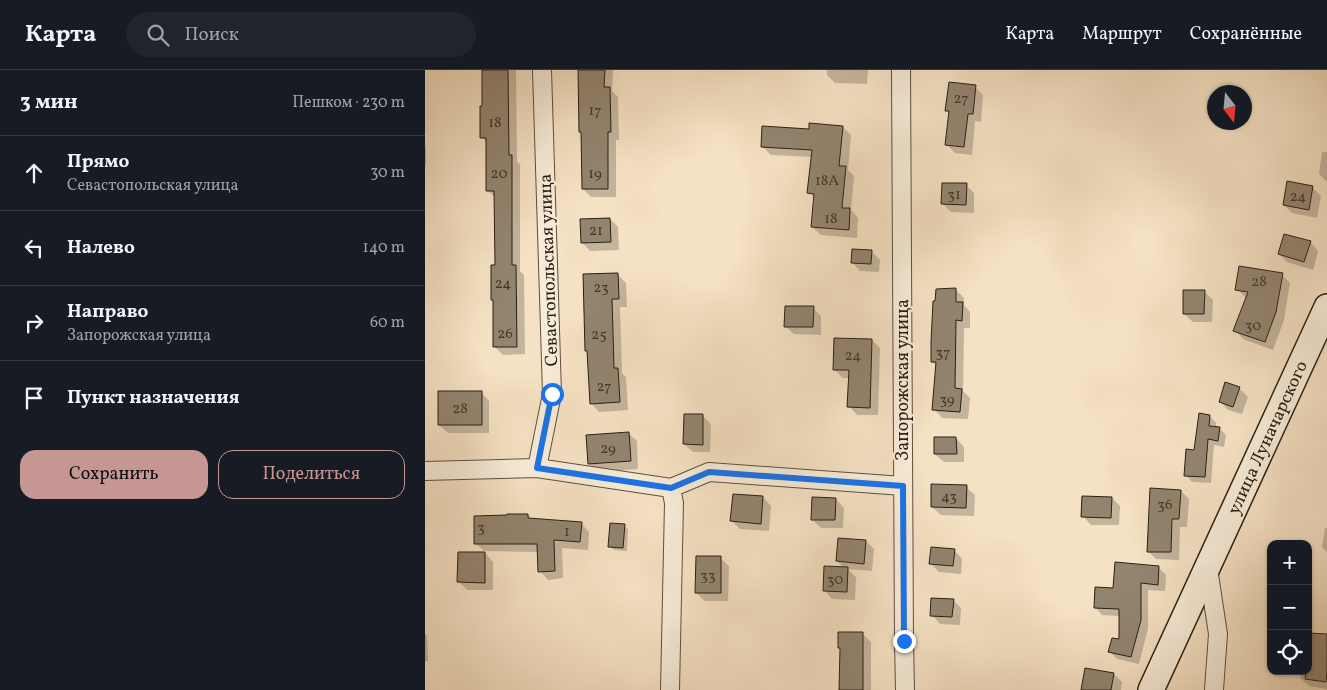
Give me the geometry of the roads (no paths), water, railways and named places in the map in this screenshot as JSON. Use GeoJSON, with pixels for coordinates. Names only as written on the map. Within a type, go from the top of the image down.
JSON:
{"type":"FeatureCollection","features":[{"type":"Feature","properties":{"kind":"main road","name":"улица Луначарского"},"geometry":{"type":"LineString","coordinates":[[1151,690],[1327,307]]}},
{"type":"Feature","properties":{"kind":"street","name":"Севастопольская улица"},"geometry":{"type":"LineString","coordinates":[[537,468],[552,394],[542,70]]}},
{"type":"Feature","properties":{"kind":"street","name":"Запорожская улица"},"geometry":{"type":"LineString","coordinates":[[901,70],[905,690]]}},
{"type":"Feature","properties":{"kind":"street"},"geometry":{"type":"LineString","coordinates":[[425,471],[537,468],[671,488],[709,472],[903,486]]}},
{"type":"Feature","properties":{"kind":"street"},"geometry":{"type":"LineString","coordinates":[[669,690],[674,503],[671,488]]}},
{"type":"Feature","properties":{"kind":"street"},"geometry":{"type":"LineString","coordinates":[[1208,568],[1218,634],[1215,690]]}}]}
